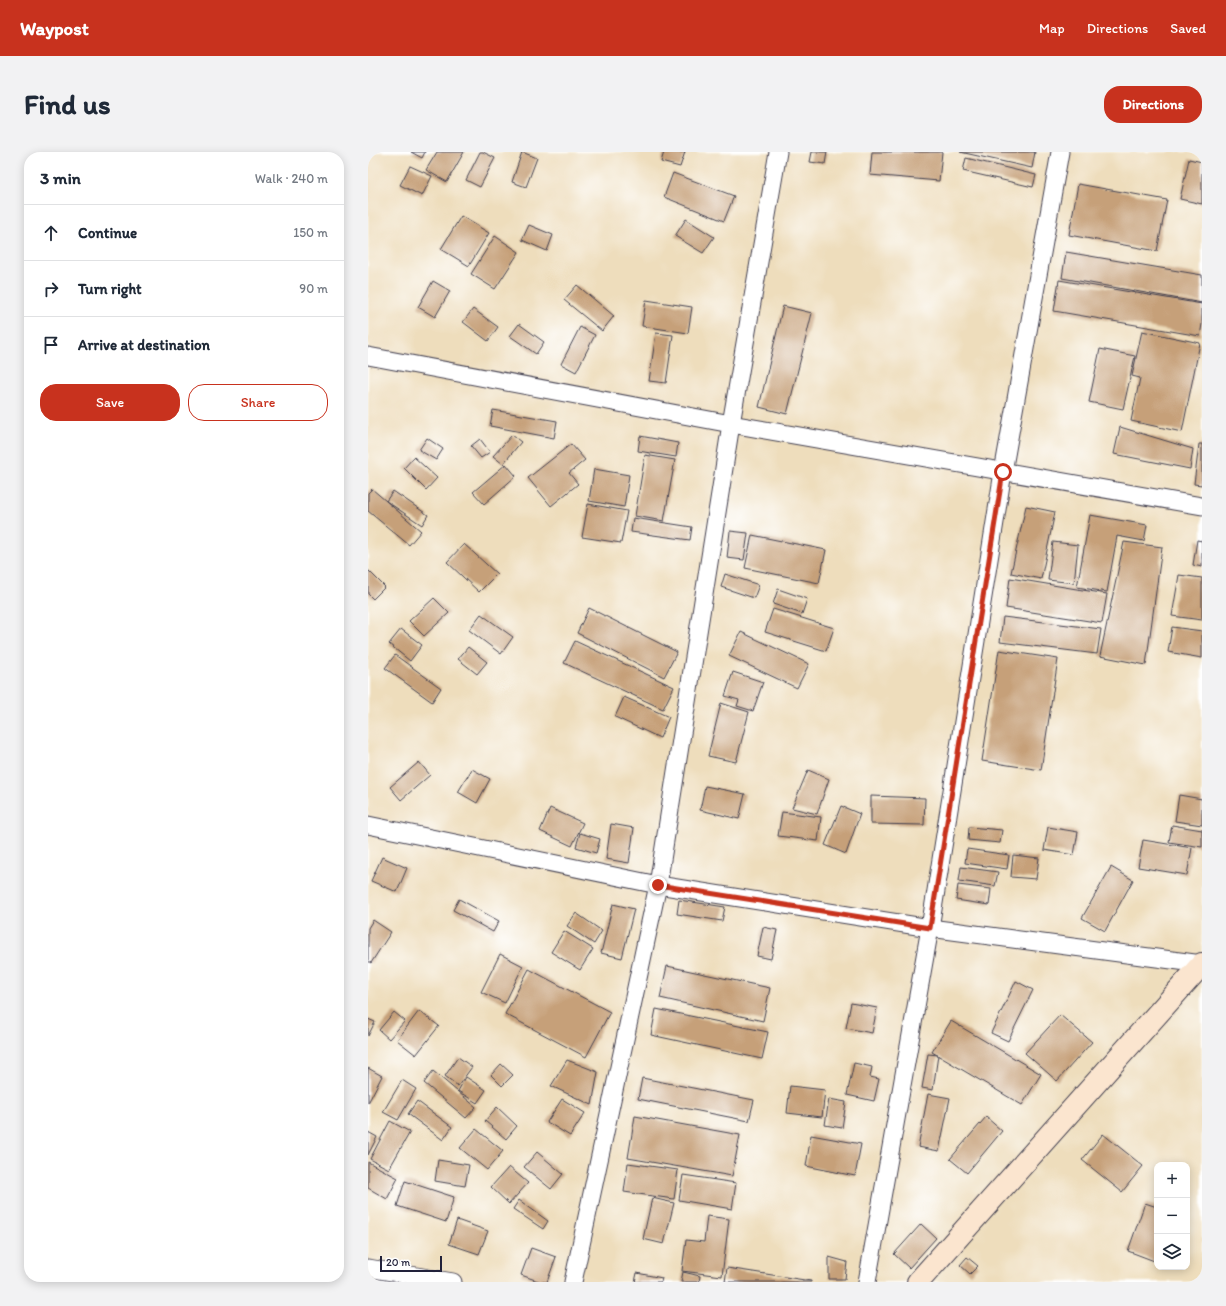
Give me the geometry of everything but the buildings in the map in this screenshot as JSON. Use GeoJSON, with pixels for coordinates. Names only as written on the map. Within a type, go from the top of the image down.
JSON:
{"type":"FeatureCollection","features":[{"type":"Feature","properties":{"kind":"main road"},"geometry":{"type":"LineString","coordinates":[[918,1282],[1202,964]]}},
{"type":"Feature","properties":{"kind":"street"},"geometry":{"type":"LineString","coordinates":[[573,1282],[658,885],[731,424],[778,152]]}},
{"type":"Feature","properties":{"kind":"street"},"geometry":{"type":"LineString","coordinates":[[867,1282],[930,928],[1003,472],[1060,152]]}},
{"type":"Feature","properties":{"kind":"street"},"geometry":{"type":"LineString","coordinates":[[368,356],[731,424],[1202,506]]}},
{"type":"Feature","properties":{"kind":"street"},"geometry":{"type":"LineString","coordinates":[[368,825],[658,885],[930,928],[1202,964]]}},
{"type":"Feature","properties":{"kind":"street"},"geometry":{"type":"LineString","coordinates":[[368,1268],[453,1282]]}},
{"type":"Feature","properties":{"kind":"route"},"geometry":{"type":"LineString","coordinates":[[658,885],[930,928],[1003,472]]}}]}
